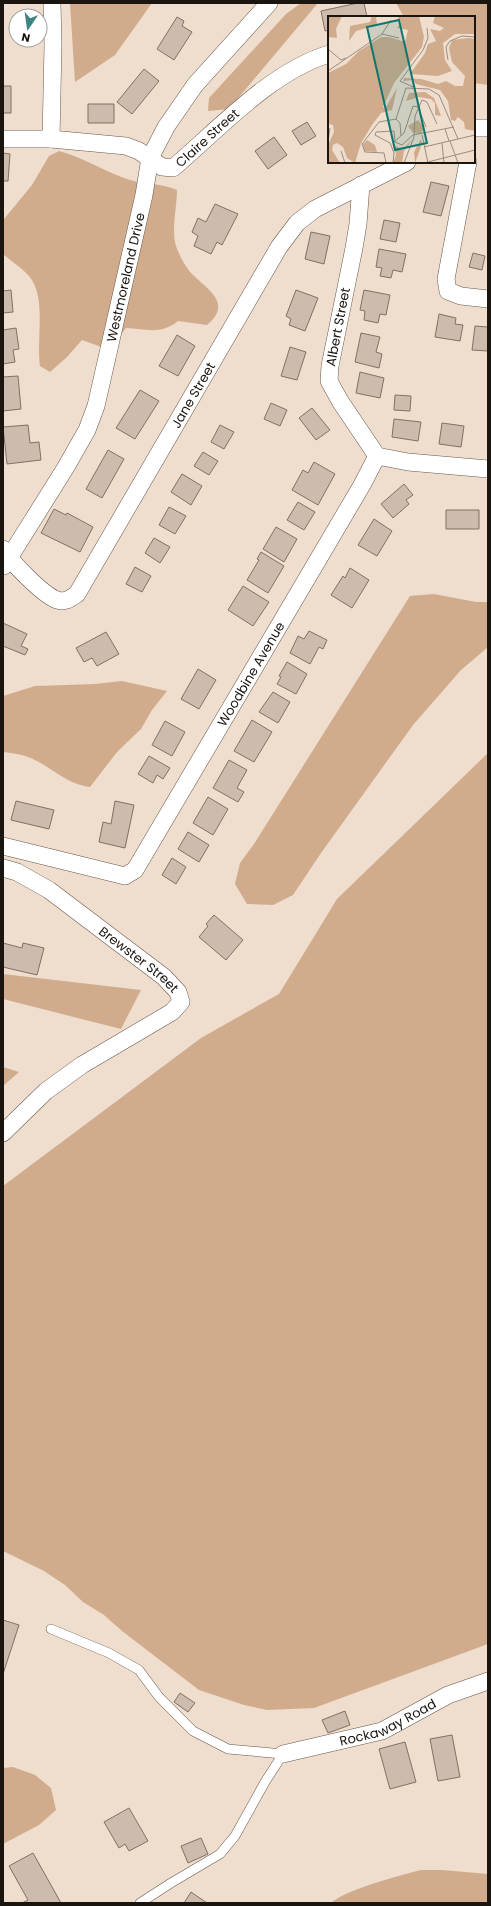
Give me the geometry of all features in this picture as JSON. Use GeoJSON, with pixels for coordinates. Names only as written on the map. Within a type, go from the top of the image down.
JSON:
{"type":"FeatureCollection","features":[{"type":"Feature","properties":{"kind":"street"},"geometry":{"type":"LineString","coordinates":[[51,139],[53,45],[52,3]]}},
{"type":"Feature","properties":{"kind":"street","name":"Westmoreland Drive"},"geometry":{"type":"LineString","coordinates":[[5,558],[87,430],[96,406],[144,195],[150,158],[166,127],[195,85],[269,3]]}},
{"type":"Feature","properties":{"kind":"street","name":"Claire Street"},"geometry":{"type":"LineString","coordinates":[[3,139],[51,139],[126,146],[139,151],[162,167],[173,168],[255,97],[288,74],[328,54]]}},
{"type":"Feature","properties":{"kind":"street"},"geometry":{"type":"LineString","coordinates":[[475,128],[488,128]]}},
{"type":"Feature","properties":{"kind":"street","name":"Jane Street"},"geometry":{"type":"LineString","coordinates":[[5,558],[34,584],[57,600],[67,600],[77,594],[279,247],[297,223],[315,209],[405,163]]}},
{"type":"Feature","properties":{"kind":"street"},"geometry":{"type":"LineString","coordinates":[[468,163],[446,279],[448,291],[461,296],[488,299]]}},
{"type":"Feature","properties":{"kind":"street","name":"Albert Street"},"geometry":{"type":"LineString","coordinates":[[361,185],[357,230],[330,366],[329,381],[340,401],[377,456]]}},
{"type":"Feature","properties":{"kind":"street"},"geometry":{"type":"LineString","coordinates":[[377,456],[408,462],[488,469]]}},
{"type":"Feature","properties":{"kind":"street","name":"Woodbine Avenue"},"geometry":{"type":"LineString","coordinates":[[3,846],[126,876],[135,870],[362,485],[377,456]]}},
{"type":"Feature","properties":{"kind":"street","name":"Brewster Street"},"geometry":{"type":"LineString","coordinates":[[3,868],[17,872],[49,890],[158,972],[178,992],[181,1002],[172,1012],[82,1065],[46,1091],[3,1133]]}},
{"type":"Feature","properties":{"kind":"street","name":"Rockaway Road"},"geometry":{"type":"LineString","coordinates":[[283,1754],[382,1731],[448,1695],[488,1681]]}},
{"type":"Feature","properties":{"kind":"lane"},"geometry":{"type":"LineString","coordinates":[[51,1629],[109,1653],[139,1670],[159,1697],[193,1730],[228,1749],[283,1754],[265,1782],[235,1836],[220,1854],[140,1903]]}},
{"type":"Feature","properties":{"kind":"shaded area"},"geometry":{"type":"Polygon","coordinates":[[[70,3],[152,3],[115,55],[75,82],[70,3]]]}},
{"type":"Feature","properties":{"kind":"shaded area"},"geometry":{"type":"Polygon","coordinates":[[[301,3],[318,3],[229,109],[208,111],[209,98],[286,14],[301,3]]]}},
{"type":"Feature","properties":{"kind":"shaded area"},"geometry":{"type":"Polygon","coordinates":[[[396,3],[488,3],[488,85],[475,83],[475,16],[403,16],[396,3]]]}},
{"type":"Feature","properties":{"kind":"shaded area"},"geometry":{"type":"Polygon","coordinates":[[[59,151],[77,157],[130,180],[165,186],[177,190],[174,226],[176,246],[188,269],[211,292],[216,298],[218,304],[218,311],[207,325],[178,321],[159,330],[126,328],[116,341],[104,348],[82,340],[67,357],[50,372],[40,366],[40,319],[38,295],[29,276],[3,254],[4,219],[32,185],[49,156],[59,151]]]}},
{"type":"Feature","properties":{"kind":"shaded area"},"geometry":{"type":"Polygon","coordinates":[[[434,594],[476,602],[488,602],[488,647],[461,670],[413,725],[321,853],[293,895],[273,905],[247,904],[235,884],[240,863],[254,844],[410,596],[434,594]]]}},
{"type":"Feature","properties":{"kind":"shaded area"},"geometry":{"type":"Polygon","coordinates":[[[122,681],[167,691],[152,710],[141,729],[117,752],[90,787],[65,778],[36,760],[19,754],[3,752],[3,696],[35,686],[95,684],[122,681]]]}},
{"type":"Feature","properties":{"kind":"shaded area"},"geometry":{"type":"Polygon","coordinates":[[[488,753],[488,1644],[314,1708],[267,1710],[244,1705],[199,1690],[122,1631],[104,1615],[83,1602],[65,1585],[44,1571],[3,1551],[3,1186],[201,1038],[279,994],[337,899],[488,753]]]}},
{"type":"Feature","properties":{"kind":"shaded area"},"geometry":{"type":"Polygon","coordinates":[[[3,974],[141,990],[121,1029],[3,999],[3,974]]]}},
{"type":"Feature","properties":{"kind":"shaded area"},"geometry":{"type":"Polygon","coordinates":[[[3,1067],[19,1072],[3,1086],[3,1067]]]}},
{"type":"Feature","properties":{"kind":"shaded area"},"geometry":{"type":"Polygon","coordinates":[[[13,1767],[35,1775],[51,1788],[56,1810],[39,1825],[3,1844],[3,1768],[13,1767]]]}},
{"type":"Feature","properties":{"kind":"shaded area"},"geometry":{"type":"Polygon","coordinates":[[[421,1870],[442,1870],[488,1874],[488,1903],[331,1903],[338,1898],[360,1888],[421,1870]]]}},
{"type":"Feature","properties":{"kind":"building"},"geometry":{"type":"Polygon","coordinates":[[[364,3],[367,16],[328,16],[328,30],[325,31],[321,11],[364,3]]]}},
{"type":"Feature","properties":{"kind":"building"},"geometry":{"type":"Polygon","coordinates":[[[177,17],[184,21],[182,26],[192,32],[174,60],[157,49],[177,17]]]}},
{"type":"Feature","properties":{"kind":"building"},"geometry":{"type":"Polygon","coordinates":[[[144,69],[159,81],[132,114],[117,102],[144,69]]]}},
{"type":"Feature","properties":{"kind":"building"},"geometry":{"type":"Polygon","coordinates":[[[3,86],[11,86],[11,113],[3,113],[3,86]]]}},
{"type":"Feature","properties":{"kind":"building"},"geometry":{"type":"Polygon","coordinates":[[[88,104],[114,104],[114,123],[88,123],[88,104]]]}},
{"type":"Feature","properties":{"kind":"building"},"geometry":{"type":"Polygon","coordinates":[[[307,122],[316,136],[301,145],[292,131],[307,122]]]}},
{"type":"Feature","properties":{"kind":"building"},"geometry":{"type":"Polygon","coordinates":[[[274,137],[287,155],[268,169],[255,151],[274,137]]]}},
{"type":"Feature","properties":{"kind":"building"},"geometry":{"type":"Polygon","coordinates":[[[3,153],[10,154],[8,181],[3,181],[3,153]]]}},
{"type":"Feature","properties":{"kind":"building"},"geometry":{"type":"Polygon","coordinates":[[[431,182],[449,186],[441,216],[423,212],[431,182]]]}},
{"type":"Feature","properties":{"kind":"building"},"geometry":{"type":"Polygon","coordinates":[[[215,204],[238,214],[222,245],[217,242],[211,254],[194,246],[198,236],[192,232],[198,218],[206,222],[215,204]]]}},
{"type":"Feature","properties":{"kind":"building"},"geometry":{"type":"Polygon","coordinates":[[[384,220],[400,223],[396,242],[380,239],[384,220]]]}},
{"type":"Feature","properties":{"kind":"building"},"geometry":{"type":"Polygon","coordinates":[[[311,232],[330,236],[324,264],[305,259],[311,232]]]}},
{"type":"Feature","properties":{"kind":"building"},"geometry":{"type":"Polygon","coordinates":[[[379,249],[406,254],[402,272],[393,270],[391,278],[380,276],[382,268],[376,267],[379,249]]]}},
{"type":"Feature","properties":{"kind":"building"},"geometry":{"type":"Polygon","coordinates":[[[473,253],[485,256],[482,270],[469,267],[473,253]]]}},
{"type":"Feature","properties":{"kind":"building"},"geometry":{"type":"Polygon","coordinates":[[[11,290],[13,312],[3,313],[3,291],[11,290]]]}},
{"type":"Feature","properties":{"kind":"building"},"geometry":{"type":"Polygon","coordinates":[[[296,290],[318,298],[305,331],[289,325],[291,319],[286,316],[296,290]]]}},
{"type":"Feature","properties":{"kind":"building"},"geometry":{"type":"Polygon","coordinates":[[[364,290],[390,295],[386,315],[380,314],[378,323],[364,320],[365,311],[360,310],[364,290]]]}},
{"type":"Feature","properties":{"kind":"building"},"geometry":{"type":"Polygon","coordinates":[[[439,314],[456,318],[455,324],[463,325],[460,341],[435,337],[439,314]]]}},
{"type":"Feature","properties":{"kind":"building"},"geometry":{"type":"Polygon","coordinates":[[[475,326],[488,327],[488,351],[472,350],[475,326]]]}},
{"type":"Feature","properties":{"kind":"building"},"geometry":{"type":"Polygon","coordinates":[[[16,328],[19,349],[13,350],[15,362],[3,364],[3,330],[16,328]]]}},
{"type":"Feature","properties":{"kind":"building"},"geometry":{"type":"Polygon","coordinates":[[[361,333],[380,337],[376,352],[382,354],[379,368],[355,362],[361,333]]]}},
{"type":"Feature","properties":{"kind":"building"},"geometry":{"type":"Polygon","coordinates":[[[177,335],[195,346],[178,376],[159,366],[177,335]]]}},
{"type":"Feature","properties":{"kind":"building"},"geometry":{"type":"Polygon","coordinates":[[[290,347],[306,352],[297,380],[281,376],[290,347]]]}},
{"type":"Feature","properties":{"kind":"building"},"geometry":{"type":"Polygon","coordinates":[[[360,372],[384,378],[380,398],[356,393],[360,372]]]}},
{"type":"Feature","properties":{"kind":"building"},"geometry":{"type":"Polygon","coordinates":[[[18,376],[21,409],[3,411],[3,377],[18,376]]]}},
{"type":"Feature","properties":{"kind":"building"},"geometry":{"type":"Polygon","coordinates":[[[140,390],[159,401],[135,439],[116,428],[140,390]]]}},
{"type":"Feature","properties":{"kind":"building"},"geometry":{"type":"Polygon","coordinates":[[[395,395],[411,396],[410,411],[394,410],[395,395]]]}},
{"type":"Feature","properties":{"kind":"building"},"geometry":{"type":"Polygon","coordinates":[[[271,403],[287,410],[280,426],[264,419],[271,403]]]}},
{"type":"Feature","properties":{"kind":"building"},"geometry":{"type":"Polygon","coordinates":[[[312,408],[330,430],[316,440],[299,418],[312,408]]]}},
{"type":"Feature","properties":{"kind":"building"},"geometry":{"type":"Polygon","coordinates":[[[394,419],[421,422],[418,441],[392,437],[394,419]]]}},
{"type":"Feature","properties":{"kind":"building"},"geometry":{"type":"Polygon","coordinates":[[[442,423],[464,426],[461,447],[439,444],[442,423]]]}},
{"type":"Feature","properties":{"kind":"building"},"geometry":{"type":"Polygon","coordinates":[[[28,425],[30,443],[39,442],[41,460],[7,464],[3,427],[28,425]]]}},
{"type":"Feature","properties":{"kind":"building"},"geometry":{"type":"Polygon","coordinates":[[[220,425],[234,432],[224,449],[211,442],[220,425]]]}},
{"type":"Feature","properties":{"kind":"building"},"geometry":{"type":"Polygon","coordinates":[[[108,450],[124,459],[102,498],[86,489],[108,450]]]}},
{"type":"Feature","properties":{"kind":"building"},"geometry":{"type":"Polygon","coordinates":[[[203,452],[218,461],[209,475],[194,466],[203,452]]]}},
{"type":"Feature","properties":{"kind":"building"},"geometry":{"type":"Polygon","coordinates":[[[314,462],[335,474],[318,505],[292,490],[303,470],[308,473],[314,462]]]}},
{"type":"Feature","properties":{"kind":"building"},"geometry":{"type":"Polygon","coordinates":[[[182,474],[202,486],[191,505],[171,492],[182,474]]]}},
{"type":"Feature","properties":{"kind":"building"},"geometry":{"type":"Polygon","coordinates":[[[404,484],[413,495],[406,500],[409,504],[393,518],[381,504],[404,484]]]}},
{"type":"Feature","properties":{"kind":"building"},"geometry":{"type":"Polygon","coordinates":[[[298,502],[315,512],[304,530],[287,520],[298,502]]]}},
{"type":"Feature","properties":{"kind":"building"},"geometry":{"type":"Polygon","coordinates":[[[169,507],[186,516],[175,534],[159,525],[169,507]]]}},
{"type":"Feature","properties":{"kind":"building"},"geometry":{"type":"Polygon","coordinates":[[[54,509],[66,515],[67,513],[93,527],[80,552],[41,533],[54,509]]]}},
{"type":"Feature","properties":{"kind":"building"},"geometry":{"type":"Polygon","coordinates":[[[446,510],[479,510],[479,529],[446,529],[446,510]]]}},
{"type":"Feature","properties":{"kind":"building"},"geometry":{"type":"Polygon","coordinates":[[[374,519],[392,531],[377,556],[358,545],[374,519]]]}},
{"type":"Feature","properties":{"kind":"building"},"geometry":{"type":"Polygon","coordinates":[[[276,527],[297,539],[284,562],[263,549],[276,527]]]}},
{"type":"Feature","properties":{"kind":"building"},"geometry":{"type":"Polygon","coordinates":[[[154,538],[170,547],[160,563],[145,553],[154,538]]]}},
{"type":"Feature","properties":{"kind":"building"},"geometry":{"type":"Polygon","coordinates":[[[261,552],[284,566],[268,593],[247,580],[259,560],[257,559],[261,552]]]}},
{"type":"Feature","properties":{"kind":"building"},"geometry":{"type":"Polygon","coordinates":[[[135,567],[151,576],[142,592],[126,584],[135,567]]]}},
{"type":"Feature","properties":{"kind":"building"},"geometry":{"type":"Polygon","coordinates":[[[350,568],[369,580],[352,608],[331,595],[343,576],[345,578],[350,568]]]}},
{"type":"Feature","properties":{"kind":"building"},"geometry":{"type":"Polygon","coordinates":[[[243,586],[269,602],[253,626],[228,610],[243,586]]]}},
{"type":"Feature","properties":{"kind":"building"},"geometry":{"type":"Polygon","coordinates":[[[3,623],[27,634],[21,646],[28,649],[25,655],[3,646],[3,623]]]}},
{"type":"Feature","properties":{"kind":"building"},"geometry":{"type":"Polygon","coordinates":[[[309,631],[327,640],[323,649],[319,647],[310,664],[290,653],[298,636],[304,639],[309,631]]]}},
{"type":"Feature","properties":{"kind":"building"},"geometry":{"type":"Polygon","coordinates":[[[106,632],[119,654],[97,666],[92,658],[84,662],[76,648],[106,632]]]}},
{"type":"Feature","properties":{"kind":"building"},"geometry":{"type":"Polygon","coordinates":[[[287,662],[307,674],[296,694],[277,684],[281,677],[279,676],[287,662]]]}},
{"type":"Feature","properties":{"kind":"building"},"geometry":{"type":"Polygon","coordinates":[[[198,669],[216,680],[199,709],[181,699],[198,669]]]}},
{"type":"Feature","properties":{"kind":"building"},"geometry":{"type":"Polygon","coordinates":[[[273,692],[290,702],[278,723],[259,712],[273,692]]]}},
{"type":"Feature","properties":{"kind":"building"},"geometry":{"type":"Polygon","coordinates":[[[252,720],[272,732],[254,762],[234,751],[252,720]]]}},
{"type":"Feature","properties":{"kind":"building"},"geometry":{"type":"Polygon","coordinates":[[[165,721],[185,732],[172,756],[152,745],[165,721]]]}},
{"type":"Feature","properties":{"kind":"building"},"geometry":{"type":"Polygon","coordinates":[[[149,756],[170,768],[163,779],[157,775],[153,783],[138,774],[149,756]]]}},
{"type":"Feature","properties":{"kind":"building"},"geometry":{"type":"Polygon","coordinates":[[[229,760],[247,770],[237,788],[244,792],[238,802],[213,788],[229,760]]]}},
{"type":"Feature","properties":{"kind":"building"},"geometry":{"type":"Polygon","coordinates":[[[208,797],[228,809],[213,835],[193,823],[208,797]]]}},
{"type":"Feature","properties":{"kind":"building"},"geometry":{"type":"Polygon","coordinates":[[[16,801],[54,810],[49,829],[11,820],[16,801]]]}},
{"type":"Feature","properties":{"kind":"building"},"geometry":{"type":"Polygon","coordinates":[[[115,801],[134,805],[125,848],[99,842],[103,822],[111,824],[115,801]]]}},
{"type":"Feature","properties":{"kind":"building"},"geometry":{"type":"Polygon","coordinates":[[[188,832],[209,845],[199,862],[178,849],[188,832]]]}},
{"type":"Feature","properties":{"kind":"building"},"geometry":{"type":"Polygon","coordinates":[[[172,858],[186,867],[176,884],[162,875],[172,858]]]}},
{"type":"Feature","properties":{"kind":"building"},"geometry":{"type":"Polygon","coordinates":[[[214,915],[243,940],[226,960],[199,937],[208,926],[206,924],[214,915]]]}},
{"type":"Feature","properties":{"kind":"building"},"geometry":{"type":"Polygon","coordinates":[[[3,943],[22,948],[23,943],[44,948],[37,975],[3,967],[3,943]]]}},
{"type":"Feature","properties":{"kind":"building"},"geometry":{"type":"Polygon","coordinates":[[[3,1620],[19,1625],[3,1674],[3,1620]]]}},
{"type":"Feature","properties":{"kind":"building"},"geometry":{"type":"Polygon","coordinates":[[[180,1693],[195,1703],[188,1712],[174,1702],[180,1693]]]}},
{"type":"Feature","properties":{"kind":"building"},"geometry":{"type":"Polygon","coordinates":[[[345,1711],[350,1725],[328,1733],[322,1720],[345,1711]]]}},
{"type":"Feature","properties":{"kind":"building"},"geometry":{"type":"Polygon","coordinates":[[[452,1735],[460,1777],[438,1781],[430,1739],[452,1735]]]}},
{"type":"Feature","properties":{"kind":"building"},"geometry":{"type":"Polygon","coordinates":[[[405,1742],[416,1782],[390,1789],[379,1749],[405,1742]]]}},
{"type":"Feature","properties":{"kind":"building"},"geometry":{"type":"Polygon","coordinates":[[[129,1808],[148,1841],[129,1851],[125,1844],[119,1848],[104,1822],[129,1808]]]}},
{"type":"Feature","properties":{"kind":"building"},"geometry":{"type":"Polygon","coordinates":[[[201,1838],[208,1854],[188,1863],[181,1846],[201,1838]]]}},
{"type":"Feature","properties":{"kind":"building"},"geometry":{"type":"Polygon","coordinates":[[[33,1853],[61,1903],[22,1903],[28,1900],[9,1866],[33,1853]]]}},
{"type":"Feature","properties":{"kind":"building"},"geometry":{"type":"Polygon","coordinates":[[[191,1892],[207,1903],[184,1903],[191,1892]]]}}]}
